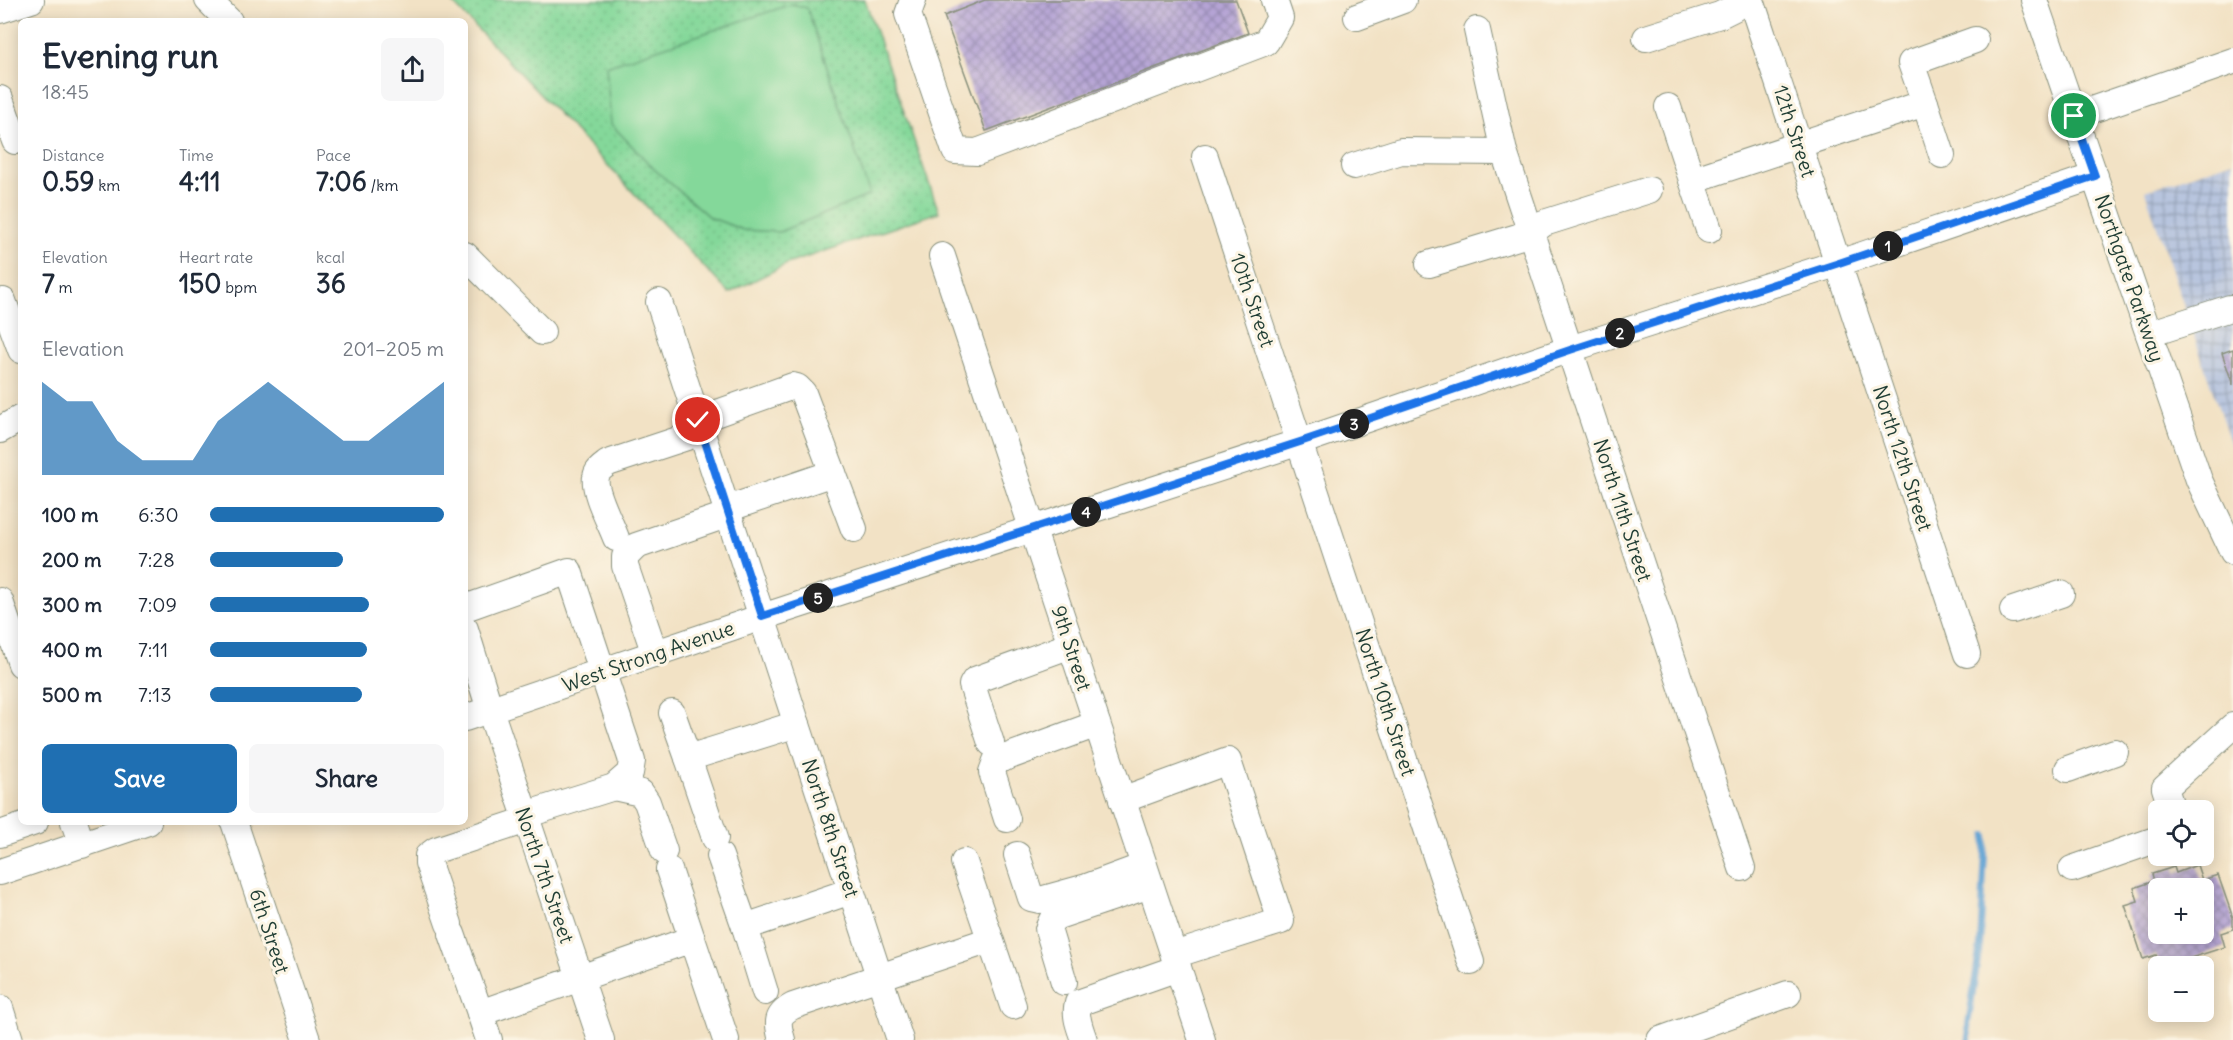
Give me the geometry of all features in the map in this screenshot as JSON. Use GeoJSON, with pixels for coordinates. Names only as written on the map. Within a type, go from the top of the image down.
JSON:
{"type":"FeatureCollection","features":[{"type":"Feature","properties":{"kind":"street"},"geometry":{"type":"LineString","coordinates":[[0,10],[31,0]]}},
{"type":"Feature","properties":{"kind":"street"},"geometry":{"type":"LineString","coordinates":[[208,0],[226,18]]}},
{"type":"Feature","properties":{"kind":"street"},"geometry":{"type":"LineString","coordinates":[[913,0],[908,14],[956,151],[977,152],[1266,42],[1280,18],[1274,0]]}},
{"type":"Feature","properties":{"kind":"street"},"geometry":{"type":"LineString","coordinates":[[1357,17],[1403,0]]}},
{"type":"Feature","properties":{"kind":"street"},"geometry":{"type":"LineString","coordinates":[[1646,38],[1720,15],[1734,8],[1739,0]]}},
{"type":"Feature","properties":{"kind":"street","name":"12th Street"},"geometry":{"type":"LineString","coordinates":[[1751,0],[1839,263]]}},
{"type":"Feature","properties":{"kind":"street","name":"Northgate Parkway"},"geometry":{"type":"LineString","coordinates":[[2034,0],[2199,480],[2233,552]]}},
{"type":"Feature","properties":{"kind":"street","name":"North 11th Street"},"geometry":{"type":"LineString","coordinates":[[1477,30],[1504,152],[1742,868]]}},
{"type":"Feature","properties":{"kind":"street"},"geometry":{"type":"LineString","coordinates":[[1942,155],[1911,63],[1975,40]]}},
{"type":"Feature","properties":{"kind":"street"},"geometry":{"type":"LineString","coordinates":[[2074,116],[2233,61]]}},
{"type":"Feature","properties":{"kind":"street"},"geometry":{"type":"LineString","coordinates":[[0,99],[15,141]]}},
{"type":"Feature","properties":{"kind":"street"},"geometry":{"type":"LineString","coordinates":[[1692,180],[1925,103]]}},
{"type":"Feature","properties":{"kind":"street"},"geometry":{"type":"LineString","coordinates":[[1668,107],[1709,230]]}},
{"type":"Feature","properties":{"kind":"street"},"geometry":{"type":"LineString","coordinates":[[1354,166],[1401,151],[1504,152]]}},
{"type":"Feature","properties":{"kind":"street","name":"10th Street"},"geometry":{"type":"LineString","coordinates":[[1205,157],[1300,442]]}},
{"type":"Feature","properties":{"kind":"street","name":"West Strong Avenue"},"geometry":{"type":"LineString","coordinates":[[468,717],[762,616],[1300,442],[2095,176]]}},
{"type":"Feature","properties":{"kind":"street"},"geometry":{"type":"LineString","coordinates":[[1429,264],[1531,233],[1544,223],[1649,190]]}},
{"type":"Feature","properties":{"kind":"street","name":"9th Street"},"geometry":{"type":"LineString","coordinates":[[942,256],[1202,1040]]}},
{"type":"Feature","properties":{"kind":"street"},"geometry":{"type":"LineString","coordinates":[[468,258],[542,332]]}},
{"type":"Feature","properties":{"kind":"street","name":"North 12th Street"},"geometry":{"type":"LineString","coordinates":[[1839,263],[1967,654]]}},
{"type":"Feature","properties":{"kind":"street"},"geometry":{"type":"LineString","coordinates":[[3,301],[18,342]]}},
{"type":"Feature","properties":{"kind":"street","name":"North 8th Street"},"geometry":{"type":"LineString","coordinates":[[659,302],[900,1040]]}},
{"type":"Feature","properties":{"kind":"street"},"geometry":{"type":"LineString","coordinates":[[2149,334],[2230,308]]}},
{"type":"Feature","properties":{"kind":"street"},"geometry":{"type":"LineString","coordinates":[[616,538],[598,491],[596,478],[600,468],[793,386],[803,393],[854,529]]}},
{"type":"Feature","properties":{"kind":"street"},"geometry":{"type":"LineString","coordinates":[[0,430],[18,420]]}},
{"type":"Feature","properties":{"kind":"street","name":"North 10th Street"},"geometry":{"type":"LineString","coordinates":[[1300,442],[1471,962]]}},
{"type":"Feature","properties":{"kind":"street"},"geometry":{"type":"LineString","coordinates":[[655,654],[625,566],[625,557],[636,546],[833,473]]}},
{"type":"Feature","properties":{"kind":"street"},"geometry":{"type":"LineString","coordinates":[[468,607],[569,572],[632,761],[630,773],[614,787],[436,850],[428,856],[428,863],[489,1040]]}},
{"type":"Feature","properties":{"kind":"street"},"geometry":{"type":"LineString","coordinates":[[2013,609],[2061,594]]}},
{"type":"Feature","properties":{"kind":"street"},"geometry":{"type":"LineString","coordinates":[[0,601],[18,655]]}},
{"type":"Feature","properties":{"kind":"street","name":"North 7th Street"},"geometry":{"type":"LineString","coordinates":[[468,639],[601,1040]]}},
{"type":"Feature","properties":{"kind":"street"},"geometry":{"type":"LineString","coordinates":[[991,743],[972,685],[975,680],[1071,645]]}},
{"type":"Feature","properties":{"kind":"street"},"geometry":{"type":"LineString","coordinates":[[672,713],[765,992]]}},
{"type":"Feature","properties":{"kind":"street"},"geometry":{"type":"LineString","coordinates":[[688,758],[797,724]]}},
{"type":"Feature","properties":{"kind":"street"},"geometry":{"type":"LineString","coordinates":[[1006,819],[992,772],[996,761],[1097,724]]}},
{"type":"Feature","properties":{"kind":"street"},"geometry":{"type":"LineString","coordinates":[[2169,799],[2233,726]]}},
{"type":"Feature","properties":{"kind":"street"},"geometry":{"type":"LineString","coordinates":[[2068,769],[2115,752]]}},
{"type":"Feature","properties":{"kind":"street"},"geometry":{"type":"LineString","coordinates":[[1084,1040],[1078,1022],[1076,1008],[1078,1003],[1281,921],[1228,761],[1122,800]]}},
{"type":"Feature","properties":{"kind":"street"},"geometry":{"type":"LineString","coordinates":[[614,787],[641,793],[646,802],[726,1040]]}},
{"type":"Feature","properties":{"kind":"street"},"geometry":{"type":"LineString","coordinates":[[0,834],[26,825]]}},
{"type":"Feature","properties":{"kind":"street"},"geometry":{"type":"LineString","coordinates":[[0,872],[78,833],[129,825]]}},
{"type":"Feature","properties":{"kind":"street","name":"6th Street"},"geometry":{"type":"LineString","coordinates":[[235,825],[307,1040]]}},
{"type":"Feature","properties":{"kind":"street"},"geometry":{"type":"LineString","coordinates":[[2072,869],[2148,842]]}},
{"type":"Feature","properties":{"kind":"street"},"geometry":{"type":"LineString","coordinates":[[1017,855],[1031,898],[1040,900],[1087,887],[1147,876]]}},
{"type":"Feature","properties":{"kind":"street"},"geometry":{"type":"LineString","coordinates":[[964,862],[1012,1006]]}},
{"type":"Feature","properties":{"kind":"street"},"geometry":{"type":"LineString","coordinates":[[1064,982],[1048,929],[1052,920],[1147,876]]}},
{"type":"Feature","properties":{"kind":"street"},"geometry":{"type":"LineString","coordinates":[[745,927],[851,891]]}},
{"type":"Feature","properties":{"kind":"street"},"geometry":{"type":"LineString","coordinates":[[480,1013],[692,939]]}},
{"type":"Feature","properties":{"kind":"street"},"geometry":{"type":"LineString","coordinates":[[782,1040],[778,1021],[783,1011],[990,940]]}},
{"type":"Feature","properties":{"kind":"street"},"geometry":{"type":"LineString","coordinates":[[1660,1040],[1788,994]]}},
{"type":"Feature","properties":{"kind":"street"},"geometry":{"type":"LineString","coordinates":[[0,1008],[10,1040]]}},
{"type":"Feature","properties":{"kind":"shaded area"},"geometry":{"type":"Polygon","coordinates":[[[2233,161],[2233,451],[2145,191],[2233,161]]]}},
{"type":"Feature","properties":{"kind":"green space"},"geometry":{"type":"Polygon","coordinates":[[[450,0],[865,0],[939,212],[787,264],[729,293],[450,0]]]}},
{"type":"Feature","properties":{"kind":"green space"},"geometry":{"type":"Polygon","coordinates":[[[792,4],[807,8],[870,195],[779,232],[743,230],[709,217],[654,169],[611,124],[606,66],[792,4]]]}},
{"type":"Feature","properties":{"kind":"building"},"geometry":{"type":"Polygon","coordinates":[[[985,0],[1236,0],[1248,33],[986,131],[944,16],[985,0]]]}},
{"type":"Feature","properties":{"kind":"building"},"geometry":{"type":"Polygon","coordinates":[[[2233,349],[2233,385],[2222,353],[2233,349]]]}},
{"type":"Feature","properties":{"kind":"building"},"geometry":{"type":"Polygon","coordinates":[[[2197,866],[2201,878],[2153,878],[2152,874],[2174,867],[2176,873],[2197,866]]]}},
{"type":"Feature","properties":{"kind":"building"},"geometry":{"type":"Polygon","coordinates":[[[2218,875],[2233,918],[2233,929],[2221,933],[2225,947],[2197,956],[2156,955],[2143,959],[2125,905],[2138,901],[2134,888],[2148,883],[2148,944],[2214,944],[2214,878],[2208,878],[2218,875]]]}},
{"type":"Feature","properties":{"kind":"waterway"},"geometry":{"type":"LineString","coordinates":[[1969,1040],[1968,1025],[1980,945],[1986,835]]}},
{"type":"Feature","properties":{"kind":"route"},"geometry":{"type":"LineString","coordinates":[[698,420],[762,616],[1300,442],[2095,176],[2074,116]]}}]}
